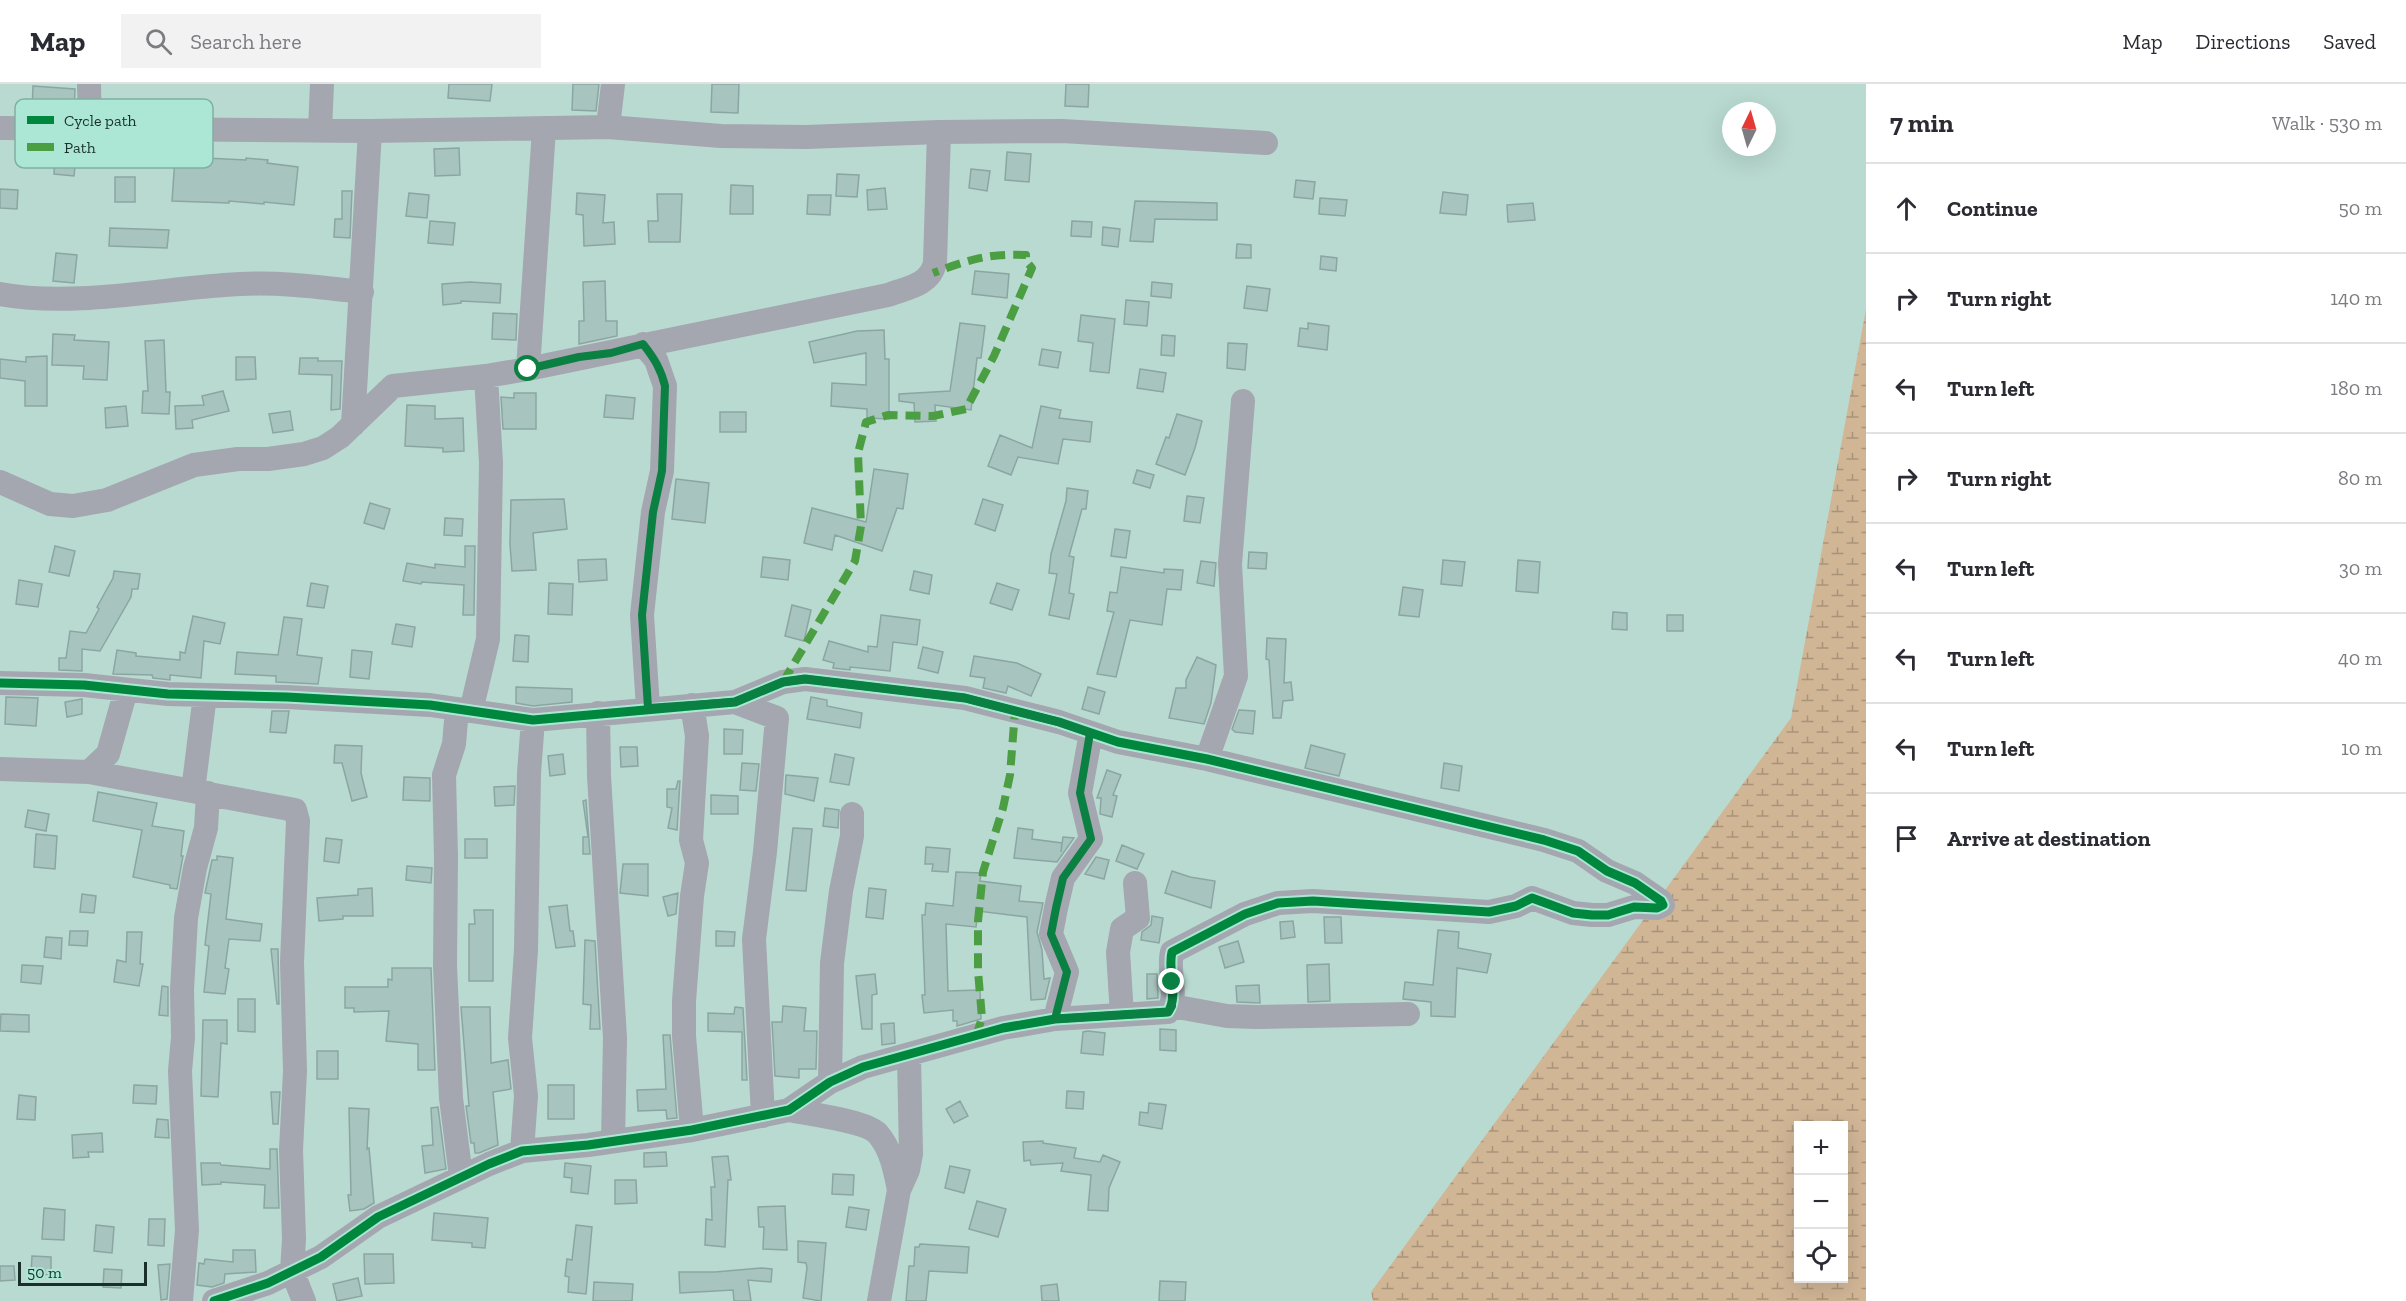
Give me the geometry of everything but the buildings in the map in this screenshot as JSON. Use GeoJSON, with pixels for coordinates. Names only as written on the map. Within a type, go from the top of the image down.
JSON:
{"type":"FeatureCollection","features":[{"type":"Feature","properties":{"kind":"street"},"geometry":{"type":"LineString","coordinates":[[89,84],[89,99]]}},
{"type":"Feature","properties":{"kind":"street"},"geometry":{"type":"LineString","coordinates":[[320,130],[322,84]]}},
{"type":"Feature","properties":{"kind":"street"},"geometry":{"type":"LineString","coordinates":[[608,127],[613,84]]}},
{"type":"Feature","properties":{"kind":"street"},"geometry":{"type":"LineString","coordinates":[[213,131],[608,127],[721,136],[806,137],[1062,130],[1266,143]]}},
{"type":"Feature","properties":{"kind":"street"},"geometry":{"type":"LineString","coordinates":[[0,128],[15,128]]}},
{"type":"Feature","properties":{"kind":"street"},"geometry":{"type":"LineString","coordinates":[[528,369],[544,129]]}},
{"type":"Feature","properties":{"kind":"street"},"geometry":{"type":"LineString","coordinates":[[353,425],[370,131]]}},
{"type":"Feature","properties":{"kind":"street"},"geometry":{"type":"LineString","coordinates":[[0,482],[51,504],[73,506],[107,500],[194,465],[238,459],[268,459],[304,454],[323,448],[340,437],[393,386],[486,376],[579,357],[611,353],[643,344],[888,295],[923,282],[933,273],[935,263],[939,132]]}},
{"type":"Feature","properties":{"kind":"street"},"geometry":{"type":"LineString","coordinates":[[0,294],[20,297],[89,297],[277,282],[362,292]]}},
{"type":"Feature","properties":{"kind":"street"},"geometry":{"type":"LineString","coordinates":[[643,344],[656,360],[665,386],[662,471],[653,512],[642,615],[648,708]]}},
{"type":"Feature","properties":{"kind":"street"},"geometry":{"type":"LineString","coordinates":[[461,1177],[451,1098],[445,966],[444,775],[488,639],[491,463],[486,376]]}},
{"type":"Feature","properties":{"kind":"street"},"geometry":{"type":"LineString","coordinates":[[1207,759],[1236,676],[1230,564],[1243,401]]}},
{"type":"Feature","properties":{"kind":"street"},"geometry":{"type":"LineString","coordinates":[[0,683],[84,685],[205,695],[363,700],[430,705],[533,720],[735,702],[789,681],[805,679],[965,698],[1059,722],[1118,742],[1207,759],[1544,840],[1578,851],[1607,871],[1635,883],[1661,901],[1663,905],[1657,908],[1634,907],[1608,915],[1592,915],[1567,911],[1532,898],[1516,906],[1489,912],[1313,901],[1278,903],[1245,914],[1172,952],[1169,962],[1172,1006],[1168,1012],[1055,1019],[1003,1028],[909,1056],[884,1060],[830,1082],[789,1110],[692,1131],[522,1151],[378,1217],[321,1257],[268,1283],[214,1301]]}},
{"type":"Feature","properties":{"kind":"street"},"geometry":{"type":"LineString","coordinates":[[763,1116],[754,939],[765,852],[777,718],[789,681]]}},
{"type":"Feature","properties":{"kind":"street"},"geometry":{"type":"LineString","coordinates":[[89,772],[108,754],[126,690]]}},
{"type":"Feature","properties":{"kind":"street"},"geometry":{"type":"LineString","coordinates":[[181,1301],[187,1230],[180,1071],[183,1037],[182,990],[186,918],[195,868],[206,828],[201,792],[205,695]]}},
{"type":"Feature","properties":{"kind":"street"},"geometry":{"type":"LineString","coordinates":[[735,702],[777,718]]}},
{"type":"Feature","properties":{"kind":"street"},"geometry":{"type":"LineString","coordinates":[[692,705],[697,736],[692,840],[697,862],[692,896],[684,1001],[684,1036],[692,1131]]}},
{"type":"Feature","properties":{"kind":"street"},"geometry":{"type":"LineString","coordinates":[[598,713],[599,776],[615,1038],[613,1141]]}},
{"type":"Feature","properties":{"kind":"street"},"geometry":{"type":"LineString","coordinates":[[522,1151],[526,1096],[520,1038],[526,939],[529,773],[533,720]]}},
{"type":"Feature","properties":{"kind":"street"},"geometry":{"type":"LineString","coordinates":[[1055,1019],[1067,972],[1051,934],[1063,878],[1091,839],[1080,793],[1090,733]]}},
{"type":"Feature","properties":{"kind":"street"},"geometry":{"type":"LineString","coordinates":[[0,769],[89,772],[295,810],[298,815],[294,886],[295,935],[292,962],[295,1071],[291,1150],[294,1239],[292,1271],[304,1301]]}},
{"type":"Feature","properties":{"kind":"street"},"geometry":{"type":"LineString","coordinates":[[830,1082],[832,963],[841,891],[852,836],[852,814]]}},
{"type":"Feature","properties":{"kind":"street"},"geometry":{"type":"LineString","coordinates":[[1122,1015],[1118,952],[1122,929],[1138,918],[1135,883]]}},
{"type":"Feature","properties":{"kind":"street"},"geometry":{"type":"LineString","coordinates":[[1172,1006],[1227,1016],[1256,1017],[1408,1014]]}},
{"type":"Feature","properties":{"kind":"street"},"geometry":{"type":"LineString","coordinates":[[879,1301],[899,1190],[908,1170],[911,1154],[909,1056]]}},
{"type":"Feature","properties":{"kind":"street"},"geometry":{"type":"LineString","coordinates":[[789,1110],[866,1125],[877,1132],[888,1149],[899,1190]]}},
{"type":"Feature","properties":{"kind":"green space"},"geometry":{"type":"Polygon","coordinates":[[[1866,309],[1866,1301],[1373,1301],[1371,1292],[1791,718],[1866,309]]]}},
{"type":"Feature","properties":{"kind":"marked path"},"geometry":{"type":"LineString","coordinates":[[783,682],[855,561],[861,526],[858,453],[866,422],[888,415],[933,416],[966,409],[994,356],[1032,268],[1026,261],[1026,255],[1001,255],[968,261],[933,273]]}},
{"type":"Feature","properties":{"kind":"marked path"},"geometry":{"type":"LineString","coordinates":[[976,1036],[982,1018],[978,971],[978,921],[983,872],[1003,808],[1010,775],[1015,711]]}},
{"type":"Feature","properties":{"kind":"cycle path"},"geometry":{"type":"LineString","coordinates":[[0,683],[84,685],[168,694],[287,697],[430,705],[533,720],[735,702],[783,682],[805,679],[965,698],[1059,722],[1118,742],[1207,759],[1544,840],[1578,851],[1607,871],[1635,883],[1661,901],[1663,905],[1657,908],[1634,907],[1608,915],[1592,915],[1573,913],[1532,898],[1516,906],[1489,912],[1313,901],[1278,903],[1245,914],[1172,952],[1173,998],[1168,1012],[1055,1019],[1003,1028],[863,1067],[830,1082],[789,1110],[692,1130],[588,1145],[522,1151],[489,1164],[378,1217],[321,1257],[268,1283],[214,1301]]}},
{"type":"Feature","properties":{"kind":"route"},"geometry":{"type":"LineString","coordinates":[[528,369],[579,357],[611,353],[643,344],[656,360],[662,373],[665,386],[665,435],[662,471],[653,512],[646,564],[642,615],[648,708],[735,702],[783,682],[805,679],[965,698],[1059,722],[1090,733],[1080,793],[1091,839],[1063,878],[1051,934],[1067,972],[1055,1019],[1168,1012],[1172,1006],[1172,982]]}}]}
